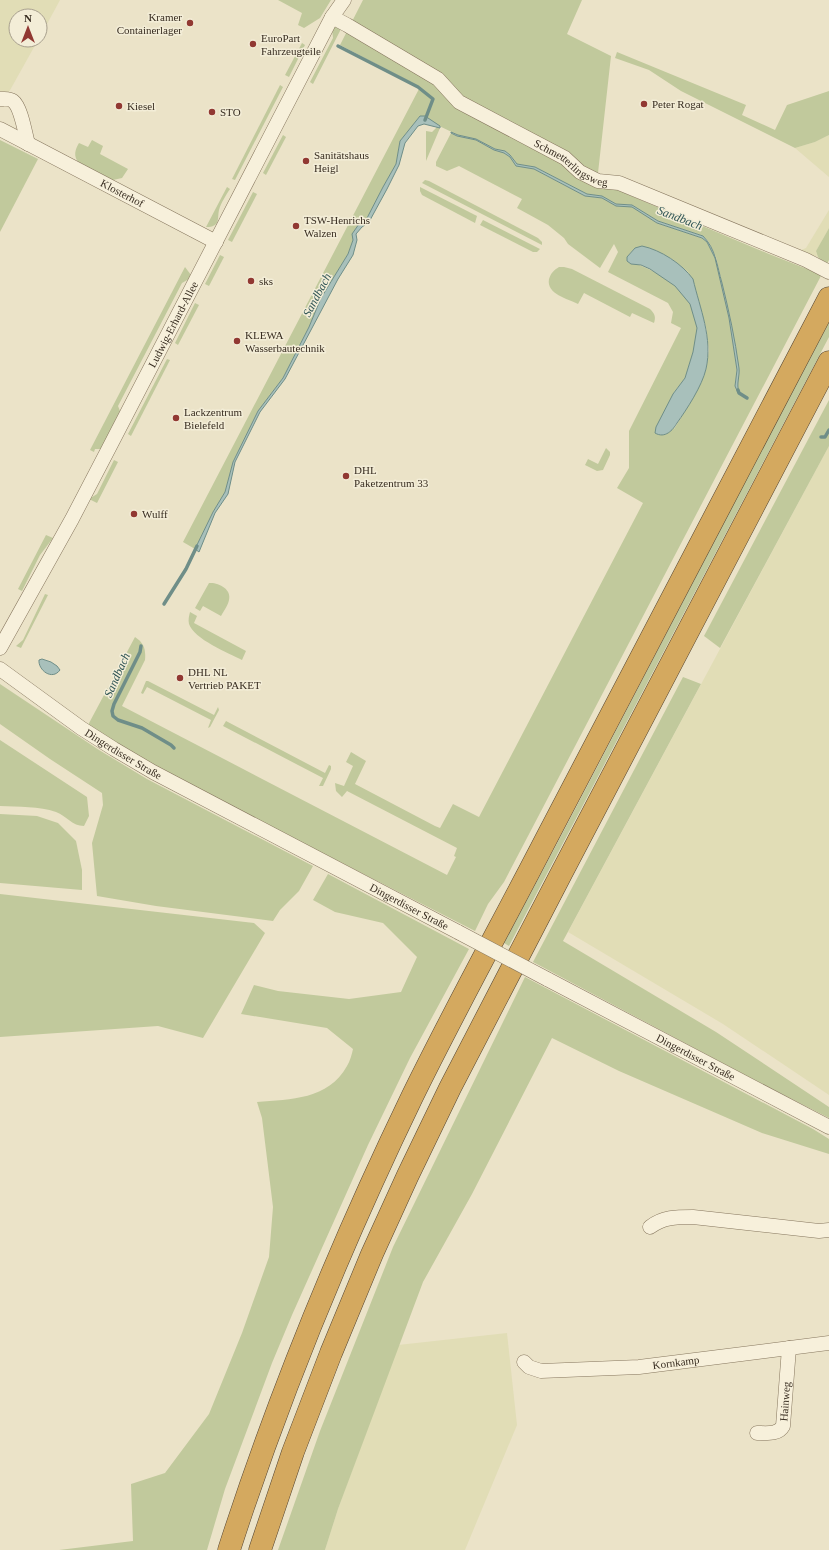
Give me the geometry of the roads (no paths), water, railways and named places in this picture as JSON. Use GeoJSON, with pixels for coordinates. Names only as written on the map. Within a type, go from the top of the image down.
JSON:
{"type":"FeatureCollection","features":[{"type":"Feature","properties":{"kind":"highway"},"geometry":{"type":"LineString","coordinates":[[229,1550],[270,1428],[297,1360],[345,1243],[412,1098],[829,298]]}},
{"type":"Feature","properties":{"kind":"highway"},"geometry":{"type":"LineString","coordinates":[[260,1550],[293,1452],[331,1353],[372,1254],[453,1081],[829,362]]}},
{"type":"Feature","properties":{"kind":"street","name":"Ludwig-Erhard-Allee"},"geometry":{"type":"LineString","coordinates":[[0,648],[72,519],[332,17],[344,0]]}},
{"type":"Feature","properties":{"kind":"street","name":"Schmetterlingsweg"},"geometry":{"type":"LineString","coordinates":[[332,17],[438,79],[459,102],[565,158],[580,172],[598,181],[619,183],[806,260],[829,272]]}},
{"type":"Feature","properties":{"kind":"street"},"geometry":{"type":"LineString","coordinates":[[0,99],[8,99],[15,103],[28,144]]}},
{"type":"Feature","properties":{"kind":"street","name":"Klosterhof"},"geometry":{"type":"LineString","coordinates":[[0,129],[216,242]]}},
{"type":"Feature","properties":{"kind":"street","name":"Dingerdisser Straße"},"geometry":{"type":"LineString","coordinates":[[0,669],[81,728],[153,772],[829,1127]]}},
{"type":"Feature","properties":{"kind":"street"},"geometry":{"type":"LineString","coordinates":[[650,1227],[666,1218],[693,1217],[819,1231],[829,1230]]}},
{"type":"Feature","properties":{"kind":"street","name":"Kornkamp"},"geometry":{"type":"LineString","coordinates":[[524,1362],[529,1367],[541,1371],[629,1368],[829,1344]]}},
{"type":"Feature","properties":{"kind":"street","name":"Hainweg"},"geometry":{"type":"LineString","coordinates":[[757,1433],[774,1433],[783,1426],[789,1348]]}},
{"type":"Feature","properties":{"kind":"water"},"geometry":{"type":"Polygon","coordinates":[[[420,116],[425,116],[440,126],[440,128],[424,124],[418,126],[405,143],[399,165],[387,189],[369,222],[356,234],[357,240],[353,255],[338,279],[285,379],[260,412],[235,462],[228,494],[215,513],[199,552],[195,549],[213,512],[225,492],[233,462],[258,411],[283,378],[309,327],[321,298],[348,254],[353,240],[352,234],[359,224],[366,220],[396,164],[400,141],[420,116]]]}},
{"type":"Feature","properties":{"kind":"water"},"geometry":{"type":"Polygon","coordinates":[[[451,132],[476,139],[495,149],[505,151],[517,164],[535,167],[587,194],[602,196],[616,204],[632,205],[658,221],[703,236],[711,246],[716,258],[727,304],[739,368],[739,392],[738,393],[735,386],[737,370],[729,318],[715,258],[707,242],[702,238],[657,223],[632,207],[616,206],[602,198],[585,196],[534,169],[516,166],[510,157],[504,153],[494,150],[476,140],[457,136],[451,132]]]}},
{"type":"Feature","properties":{"kind":"water"},"geometry":{"type":"Polygon","coordinates":[[[642,246],[664,254],[683,268],[693,279],[707,335],[708,357],[704,376],[698,390],[671,431],[662,435],[655,433],[656,427],[673,394],[685,378],[693,352],[697,328],[690,304],[675,286],[650,269],[641,265],[631,264],[627,261],[627,257],[635,248],[642,246]]]}},
{"type":"Feature","properties":{"kind":"water"},"geometry":{"type":"Polygon","coordinates":[[[42,659],[51,662],[60,670],[53,674],[46,673],[39,664],[39,660],[42,659]]]}},
{"type":"Feature","properties":{"kind":"waterway"},"geometry":{"type":"LineString","coordinates":[[338,46],[418,87],[433,99],[425,120]]}},
{"type":"Feature","properties":{"kind":"waterway","name":"Sandbach"},"geometry":{"type":"LineString","coordinates":[[738,390],[739,393],[747,398]]}},
{"type":"Feature","properties":{"kind":"waterway","name":"Sandbach"},"geometry":{"type":"LineString","coordinates":[[821,437],[825,437],[829,430]]}},
{"type":"Feature","properties":{"kind":"waterway","name":"Sandbach"},"geometry":{"type":"LineString","coordinates":[[164,604],[186,569],[197,546]]}},
{"type":"Feature","properties":{"kind":"waterway","name":"Sandbach"},"geometry":{"type":"LineString","coordinates":[[141,646],[140,652],[114,704],[112,711],[113,716],[118,720],[142,728],[174,748]]}},
{"type":"Feature","properties":{"kind":"place","name":"Kramer Containerlager"},"geometry":{"type":"Point","coordinates":[190,23]}},
{"type":"Feature","properties":{"kind":"place","name":"EuroPart Fahrzeugteile"},"geometry":{"type":"Point","coordinates":[253,44]}},
{"type":"Feature","properties":{"kind":"place","name":"Peter Rogat"},"geometry":{"type":"Point","coordinates":[644,104]}},
{"type":"Feature","properties":{"kind":"place","name":"Kiesel"},"geometry":{"type":"Point","coordinates":[119,106]}},
{"type":"Feature","properties":{"kind":"place","name":"STO"},"geometry":{"type":"Point","coordinates":[212,112]}},
{"type":"Feature","properties":{"kind":"place","name":"Sanitätshaus Heigl"},"geometry":{"type":"Point","coordinates":[306,161]}},
{"type":"Feature","properties":{"kind":"place","name":"TSW-Henrichs Walzen"},"geometry":{"type":"Point","coordinates":[296,226]}},
{"type":"Feature","properties":{"kind":"place","name":"sks"},"geometry":{"type":"Point","coordinates":[251,281]}},
{"type":"Feature","properties":{"kind":"place","name":"KLEWA Wasserbautechnik"},"geometry":{"type":"Point","coordinates":[237,341]}},
{"type":"Feature","properties":{"kind":"place","name":"Lackzentrum Bielefeld"},"geometry":{"type":"Point","coordinates":[176,418]}},
{"type":"Feature","properties":{"kind":"place","name":"DHL Paketzentrum 33"},"geometry":{"type":"Point","coordinates":[346,476]}},
{"type":"Feature","properties":{"kind":"place","name":"Wulff"},"geometry":{"type":"Point","coordinates":[134,514]}},
{"type":"Feature","properties":{"kind":"place","name":"DHL NL Vertrieb PAKET"},"geometry":{"type":"Point","coordinates":[180,678]}}]}
